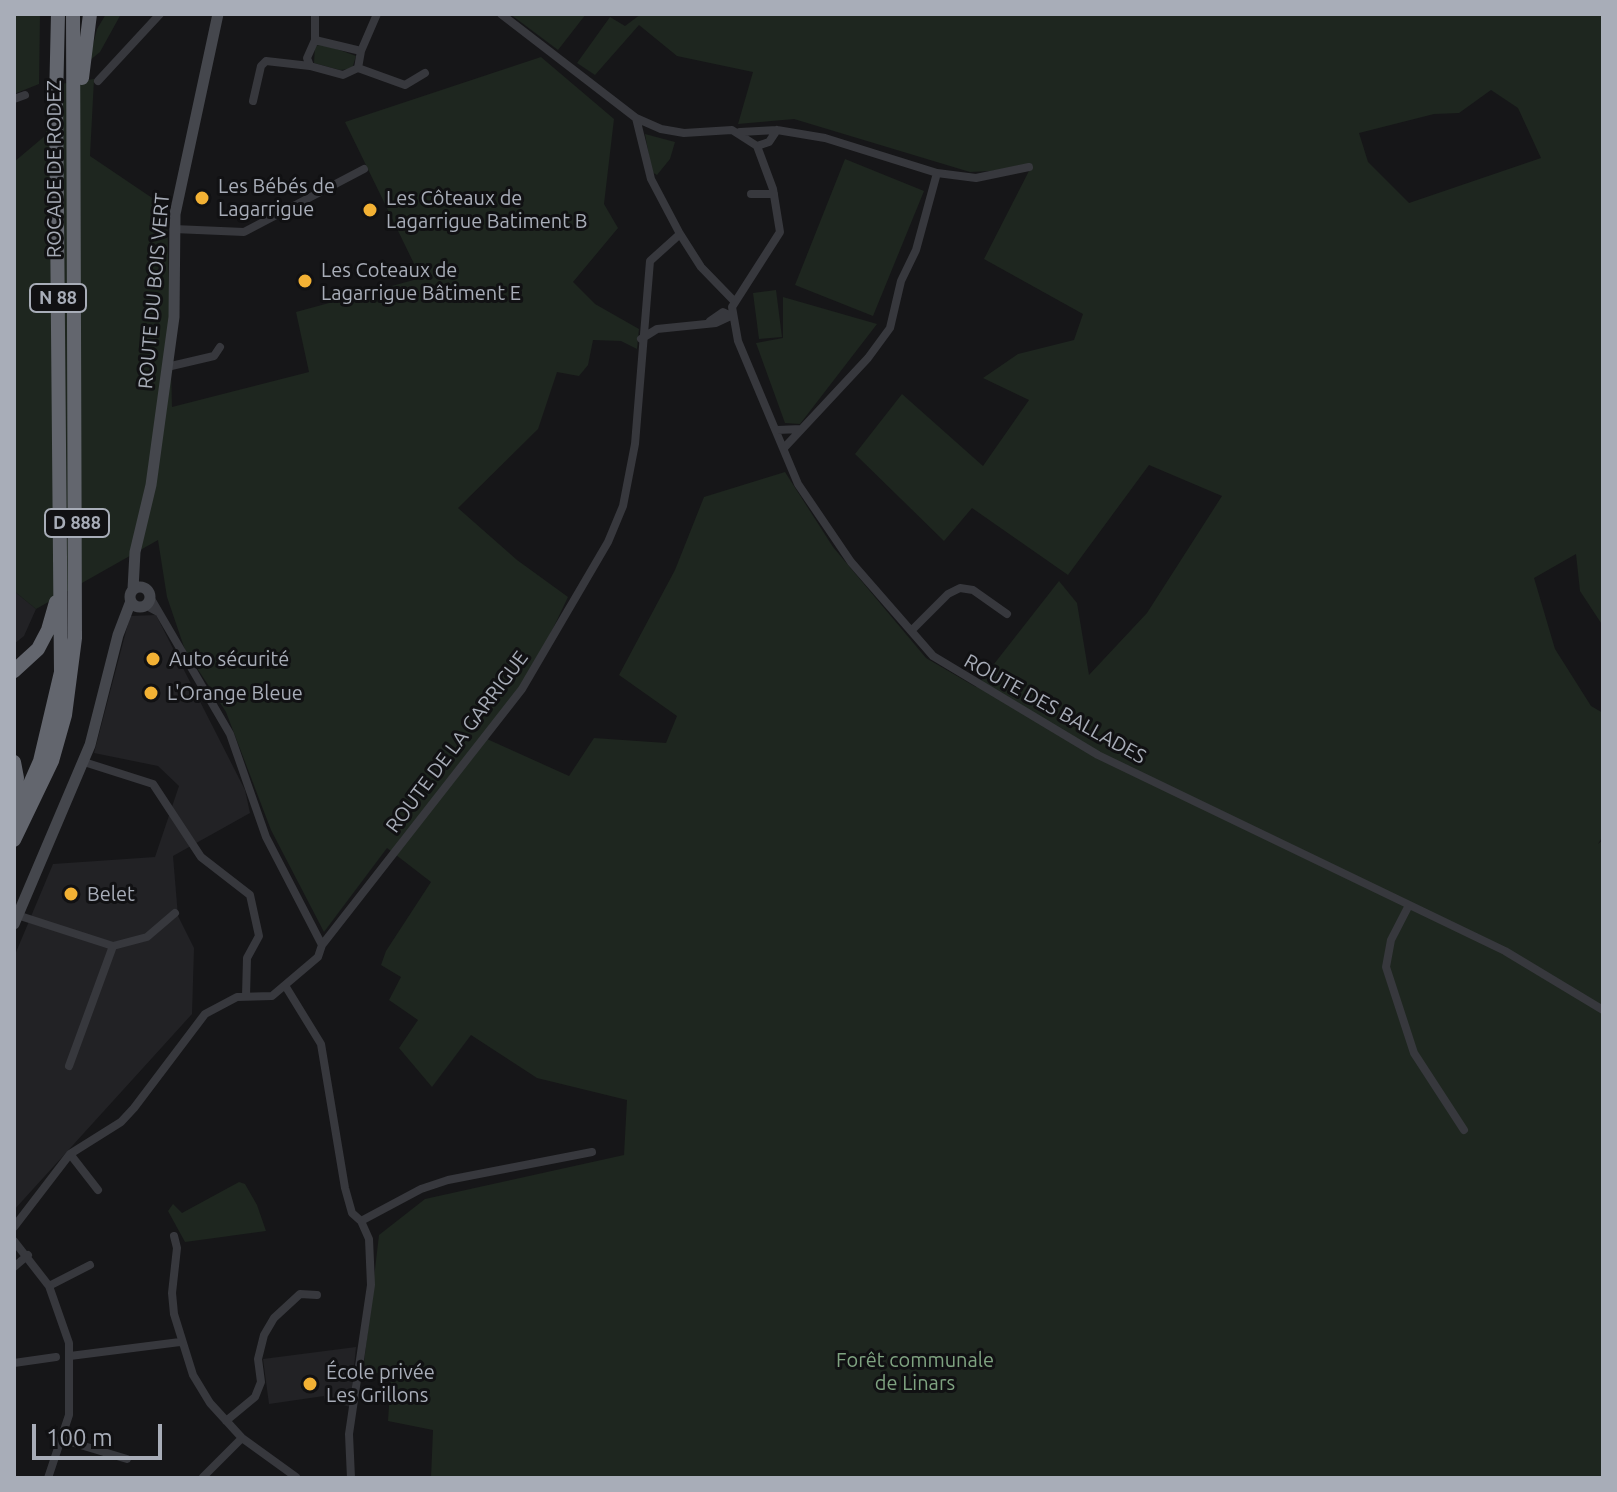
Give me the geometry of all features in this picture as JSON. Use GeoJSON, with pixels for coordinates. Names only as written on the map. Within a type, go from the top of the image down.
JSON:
{"type":"FeatureCollection","features":[{"type":"Feature","properties":{"kind":"highway","name":"ROCADE DE RODEZ"},"geometry":{"type":"LineString","coordinates":[[14,820],[40,761],[61,672],[56,14]]}},
{"type":"Feature","properties":{"kind":"highway","name":"ROCADE DE RODEZ"},"geometry":{"type":"LineString","coordinates":[[14,840],[52,761],[65,715],[74,652],[77,548],[73,14]]}},
{"type":"Feature","properties":{"kind":"highway"},"geometry":{"type":"LineString","coordinates":[[74,195],[83,57],[90,14]]}},
{"type":"Feature","properties":{"kind":"highway"},"geometry":{"type":"LineString","coordinates":[[14,671],[38,649],[54,612],[60,494]]}},
{"type":"Feature","properties":{"kind":"highway"},"geometry":{"type":"LineString","coordinates":[[14,762],[17,778],[14,796]]}},
{"type":"Feature","properties":{"kind":"street"},"geometry":{"type":"LineString","coordinates":[[98,81],[160,14]]}},
{"type":"Feature","properties":{"kind":"street","name":"ROUTE DU BOIS VERT"},"geometry":{"type":"LineString","coordinates":[[141,598],[135,552],[151,485],[174,317],[174,229],[218,14]]}},
{"type":"Feature","properties":{"kind":"street"},"geometry":{"type":"LineString","coordinates":[[310,66],[307,58],[315,40],[315,14]]}},
{"type":"Feature","properties":{"kind":"street"},"geometry":{"type":"LineString","coordinates":[[358,68],[361,51],[377,14]]}},
{"type":"Feature","properties":{"kind":"street"},"geometry":{"type":"LineString","coordinates":[[501,14],[636,118],[661,129],[684,133],[777,130],[838,141],[937,173],[976,178],[1029,167]]}},
{"type":"Feature","properties":{"kind":"street"},"geometry":{"type":"LineString","coordinates":[[315,40],[361,51]]}},
{"type":"Feature","properties":{"kind":"street"},"geometry":{"type":"LineString","coordinates":[[253,101],[261,66],[266,61],[310,66],[343,75],[358,68],[405,85],[425,73]]}},
{"type":"Feature","properties":{"kind":"street"},"geometry":{"type":"LineString","coordinates":[[14,99],[25,95]]}},
{"type":"Feature","properties":{"kind":"street"},"geometry":{"type":"LineString","coordinates":[[636,118],[651,179],[680,234],[701,267],[735,302]]}},
{"type":"Feature","properties":{"kind":"street"},"geometry":{"type":"LineString","coordinates":[[757,146],[763,134],[777,130]]}},
{"type":"Feature","properties":{"kind":"street"},"geometry":{"type":"LineString","coordinates":[[641,339],[657,329],[710,321],[723,312],[731,316],[735,302],[780,232],[774,194],[757,146],[740,132]]}},
{"type":"Feature","properties":{"kind":"street"},"geometry":{"type":"LineString","coordinates":[[174,229],[244,232],[364,169]]}},
{"type":"Feature","properties":{"kind":"street"},"geometry":{"type":"LineString","coordinates":[[784,448],[868,358],[890,328],[901,281],[916,250],[937,173]]}},
{"type":"Feature","properties":{"kind":"street"},"geometry":{"type":"LineString","coordinates":[[751,194],[774,194]]}},
{"type":"Feature","properties":{"kind":"street","name":"ROUTE DE LA GARRIGUE"},"geometry":{"type":"LineString","coordinates":[[286,987],[318,957],[322,945],[522,689],[608,542],[623,506],[631,467],[650,261],[680,234]]}},
{"type":"Feature","properties":{"kind":"street","name":"ROUTE DES BALLADES"},"geometry":{"type":"LineString","coordinates":[[731,316],[755,385],[798,484],[851,562],[933,656],[1043,725],[1098,755],[1314,856],[1408,907],[1505,951],[1603,1010]]}},
{"type":"Feature","properties":{"kind":"street"},"geometry":{"type":"LineString","coordinates":[[167,367],[214,356],[220,347]]}},
{"type":"Feature","properties":{"kind":"street"},"geometry":{"type":"LineString","coordinates":[[777,430],[801,429]]}},
{"type":"Feature","properties":{"kind":"street"},"geometry":{"type":"LineString","coordinates":[[912,630],[948,594],[960,588],[973,590],[1007,614]]}},
{"type":"Feature","properties":{"kind":"street"},"geometry":{"type":"LineString","coordinates":[[175,913],[147,937],[113,946],[16,919],[84,762],[124,618],[141,598],[158,612],[230,734],[266,837],[322,945]]}},
{"type":"Feature","properties":{"kind":"street"},"geometry":{"type":"LineString","coordinates":[[84,762],[153,784],[201,857],[250,895],[259,936],[247,958],[246,996]]}},
{"type":"Feature","properties":{"kind":"street"},"geometry":{"type":"LineString","coordinates":[[1408,907],[1391,940],[1386,967],[1414,1053],[1464,1130]]}},
{"type":"Feature","properties":{"kind":"street"},"geometry":{"type":"LineString","coordinates":[[69,1066],[113,946]]}},
{"type":"Feature","properties":{"kind":"street"},"geometry":{"type":"LineString","coordinates":[[14,1227],[70,1154],[121,1122],[134,1108],[205,1014],[229,999],[246,996],[266,998],[286,987],[321,1044],[345,1188],[352,1213],[361,1221],[369,1239],[371,1285],[349,1434],[351,1478]]}},
{"type":"Feature","properties":{"kind":"street"},"geometry":{"type":"LineString","coordinates":[[361,1221],[421,1189],[448,1180],[592,1152]]}},
{"type":"Feature","properties":{"kind":"street"},"geometry":{"type":"LineString","coordinates":[[70,1154],[98,1190]]}},
{"type":"Feature","properties":{"kind":"street"},"geometry":{"type":"LineString","coordinates":[[174,1236],[177,1248],[172,1293],[180,1342],[193,1375],[210,1403],[242,1438],[296,1477]]}},
{"type":"Feature","properties":{"kind":"street"},"geometry":{"type":"LineString","coordinates":[[14,1241],[28,1255],[49,1286],[63,1319],[70,1356],[72,1383],[64,1440],[48,1478]]}},
{"type":"Feature","properties":{"kind":"street"},"geometry":{"type":"LineString","coordinates":[[14,1267],[28,1255]]}},
{"type":"Feature","properties":{"kind":"street"},"geometry":{"type":"LineString","coordinates":[[49,1286],[90,1265]]}},
{"type":"Feature","properties":{"kind":"street"},"geometry":{"type":"LineString","coordinates":[[226,1421],[255,1397],[261,1382],[258,1359],[264,1335],[274,1318],[300,1294],[317,1295]]}},
{"type":"Feature","properties":{"kind":"street"},"geometry":{"type":"LineString","coordinates":[[70,1356],[180,1342]]}},
{"type":"Feature","properties":{"kind":"street"},"geometry":{"type":"LineString","coordinates":[[14,1363],[56,1357]]}},
{"type":"Feature","properties":{"kind":"street"},"geometry":{"type":"LineString","coordinates":[[203,1477],[242,1438]]}},
{"type":"Feature","properties":{"kind":"street"},"geometry":{"type":"LineString","coordinates":[[64,1440],[127,1459]]}},
{"type":"Feature","properties":{"kind":"shaded area"},"geometry":{"type":"Polygon","coordinates":[[[14,591],[36,609],[24,636],[14,644],[14,591]]]}},
{"type":"Feature","properties":{"kind":"shaded area"},"geometry":{"type":"Polygon","coordinates":[[[156,615],[245,790],[250,813],[173,856],[178,916],[194,948],[192,1014],[14,1210],[14,957],[53,864],[155,857],[179,786],[158,766],[94,753],[130,616],[156,615]]]}},
{"type":"Feature","properties":{"kind":"shaded area","name":"École privée Les Grillons"},"geometry":{"type":"Polygon","coordinates":[[[356,1347],[350,1407],[343,1405],[343,1401],[325,1402],[324,1396],[269,1404],[263,1359],[356,1347]]]}},
{"type":"Feature","properties":{"kind":"green space"},"geometry":{"type":"Polygon","coordinates":[[[14,14],[40,14],[39,84],[14,94],[14,14]]]}},
{"type":"Feature","properties":{"kind":"green space"},"geometry":{"type":"Polygon","coordinates":[[[106,14],[121,14],[100,52],[89,61],[97,29],[106,14]]]}},
{"type":"Feature","properties":{"kind":"green space"},"geometry":{"type":"Polygon","coordinates":[[[510,14],[586,14],[558,50],[510,14]]]}},
{"type":"Feature","properties":{"kind":"green space","name":"Forêt communale de Linars"},"geometry":{"type":"Polygon","coordinates":[[[641,14],[1603,14],[1603,626],[1580,591],[1576,554],[1534,578],[1555,649],[1591,706],[1603,713],[1603,836],[1598,844],[1603,840],[1603,1478],[431,1478],[433,1430],[388,1421],[391,1375],[363,1371],[379,1235],[425,1199],[624,1155],[627,1100],[537,1078],[471,1035],[432,1087],[399,1048],[418,1020],[389,1000],[401,977],[381,965],[386,951],[431,882],[387,848],[324,932],[271,830],[226,712],[185,650],[167,597],[158,540],[36,609],[14,591],[14,162],[46,135],[47,86],[94,79],[90,156],[167,208],[172,407],[309,372],[296,312],[421,278],[345,122],[541,57],[614,119],[604,204],[618,228],[573,282],[595,304],[639,329],[637,349],[621,341],[593,340],[588,365],[579,376],[557,372],[538,429],[458,508],[517,560],[568,597],[525,687],[487,739],[569,776],[594,738],[666,743],[677,716],[619,675],[675,570],[704,497],[785,472],[833,547],[926,658],[976,687],[1059,581],[1077,603],[1089,675],[1147,613],[1222,496],[1149,465],[1068,575],[972,508],[944,541],[855,454],[902,394],[983,466],[1029,400],[983,378],[1018,354],[1074,340],[1083,314],[984,259],[1030,169],[970,172],[794,119],[738,124],[753,72],[677,56],[639,25],[595,75],[577,63],[610,17],[625,26],[641,14]],[[1491,90],[1459,113],[1434,114],[1359,133],[1368,162],[1409,203],[1541,158],[1518,108],[1491,90]]]}},
{"type":"Feature","properties":{"kind":"green space"},"geometry":{"type":"Polygon","coordinates":[[[323,44],[356,56],[352,69],[340,70],[314,63],[315,46],[323,44]]]}},
{"type":"Feature","properties":{"kind":"green space"},"geometry":{"type":"Polygon","coordinates":[[[645,134],[675,142],[670,159],[657,175],[652,172],[645,134]]]}},
{"type":"Feature","properties":{"kind":"green space"},"geometry":{"type":"Polygon","coordinates":[[[845,159],[924,191],[873,316],[795,285],[845,159]]]}},
{"type":"Feature","properties":{"kind":"green space"},"geometry":{"type":"Polygon","coordinates":[[[776,290],[782,337],[759,339],[753,293],[776,290]]]}},
{"type":"Feature","properties":{"kind":"green space"},"geometry":{"type":"Polygon","coordinates":[[[783,297],[877,324],[800,424],[785,423],[756,343],[783,338],[783,297]]]}},
{"type":"Feature","properties":{"kind":"green space"},"geometry":{"type":"Polygon","coordinates":[[[239,1182],[245,1184],[257,1205],[266,1231],[185,1242],[168,1211],[173,1204],[182,1213],[239,1182]]]}},
{"type":"Feature","properties":{"kind":"place","name":"Les Bébés de Lagarrigue"},"geometry":{"type":"Point","coordinates":[202,198]}},
{"type":"Feature","properties":{"kind":"place","name":"Les Côteaux de Lagarrigue Batiment B"},"geometry":{"type":"Point","coordinates":[370,210]}},
{"type":"Feature","properties":{"kind":"place","name":"Les Coteaux de Lagarrigue Bâtiment E"},"geometry":{"type":"Point","coordinates":[305,281]}},
{"type":"Feature","properties":{"kind":"place","name":"Auto sécurité"},"geometry":{"type":"Point","coordinates":[153,659]}},
{"type":"Feature","properties":{"kind":"place","name":"L'Orange Bleue"},"geometry":{"type":"Point","coordinates":[151,693]}},
{"type":"Feature","properties":{"kind":"place","name":"Belet"},"geometry":{"type":"Point","coordinates":[71,894]}},
{"type":"Feature","properties":{"kind":"place","name":"École privée Les Grillons"},"geometry":{"type":"Point","coordinates":[310,1384]}}]}
